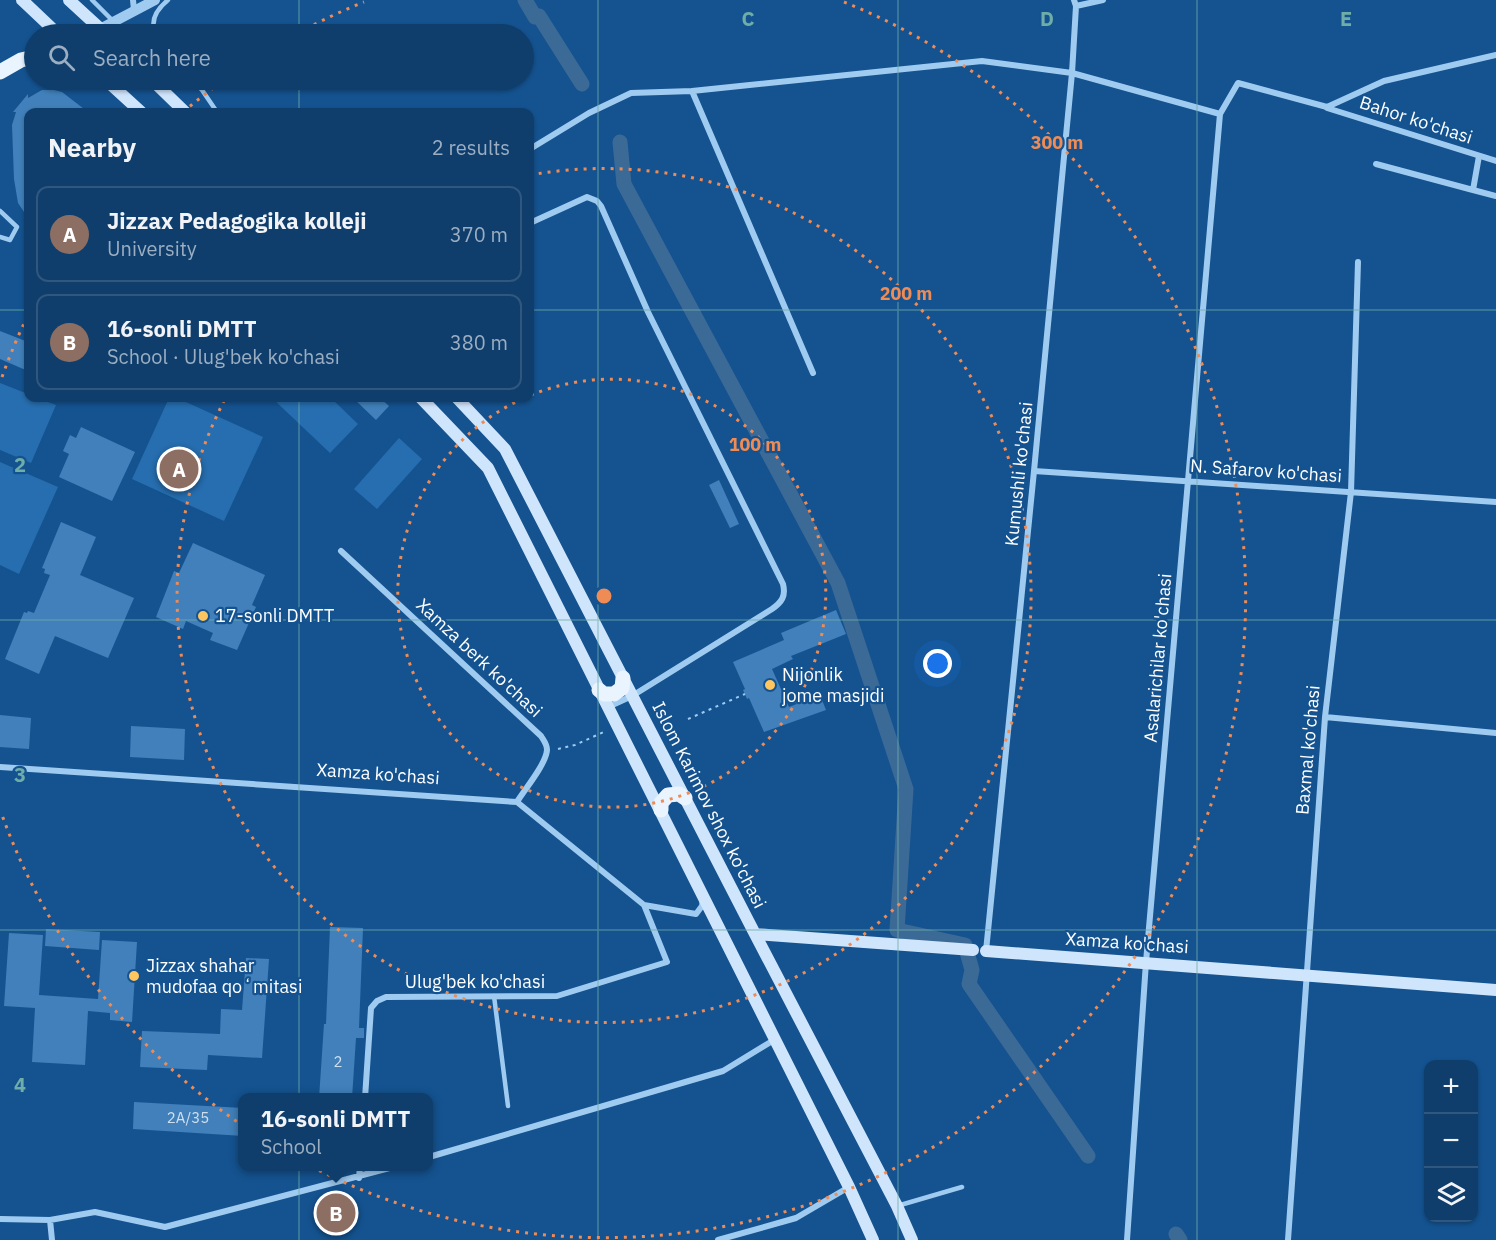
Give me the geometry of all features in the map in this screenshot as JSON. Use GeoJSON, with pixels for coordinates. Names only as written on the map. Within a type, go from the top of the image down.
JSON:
{"type":"FeatureCollection","features":[{"type":"Feature","properties":{"kind":"main road"},"geometry":{"type":"LineString","coordinates":[[22,0],[47,24]]}},
{"type":"Feature","properties":{"kind":"main road"},"geometry":{"type":"LineString","coordinates":[[69,0],[94,24]]}},
{"type":"Feature","properties":{"kind":"main road"},"geometry":{"type":"LineString","coordinates":[[0,72],[24,59]]}},
{"type":"Feature","properties":{"kind":"main road"},"geometry":{"type":"LineString","coordinates":[[117,90],[137,108]]}},
{"type":"Feature","properties":{"kind":"main road"},"geometry":{"type":"LineString","coordinates":[[162,90],[181,108]]}},
{"type":"Feature","properties":{"kind":"main road"},"geometry":{"type":"LineString","coordinates":[[425,402],[488,468],[704,896],[849,1187],[873,1240]]}},
{"type":"Feature","properties":{"kind":"main road","name":"Islom Karimov shox ko'chasi"},"geometry":{"type":"LineString","coordinates":[[461,402],[505,449],[754,934],[897,1206],[912,1240]]}},
{"type":"Feature","properties":{"kind":"main road"},"geometry":{"type":"LineString","coordinates":[[600,690],[614,694],[622,688],[623,678]]}},
{"type":"Feature","properties":{"kind":"main road"},"geometry":{"type":"LineString","coordinates":[[661,810],[661,803],[668,795],[679,794],[685,798]]}},
{"type":"Feature","properties":{"kind":"main road","name":"Xamza ko'chasi"},"geometry":{"type":"LineString","coordinates":[[754,934],[973,950]]}},
{"type":"Feature","properties":{"kind":"main road","name":"Xamza ko'chasi"},"geometry":{"type":"LineString","coordinates":[[986,951],[1496,990]]}},
{"type":"Feature","properties":{"kind":"street"},"geometry":{"type":"LineString","coordinates":[[114,22],[134,5],[155,0]]}},
{"type":"Feature","properties":{"kind":"street"},"geometry":{"type":"LineString","coordinates":[[1075,3],[1103,0]]}},
{"type":"Feature","properties":{"kind":"street","name":"Kumushli ko'chasi"},"geometry":{"type":"LineString","coordinates":[[986,951],[1072,73],[1075,3]]}},
{"type":"Feature","properties":{"kind":"street"},"geometry":{"type":"LineString","coordinates":[[1327,107],[1384,81],[1496,55]]}},
{"type":"Feature","properties":{"kind":"street"},"geometry":{"type":"LineString","coordinates":[[534,147],[589,113],[631,93],[692,91],[982,61],[1072,73],[1220,114]]}},
{"type":"Feature","properties":{"kind":"street","name":"Bahor ko'chasi"},"geometry":{"type":"LineString","coordinates":[[1238,84],[1327,107],[1496,161]]}},
{"type":"Feature","properties":{"kind":"street","name":"Asalarichilar ko'chasi"},"geometry":{"type":"LineString","coordinates":[[1127,1240],[1146,962],[1220,114],[1238,84]]}},
{"type":"Feature","properties":{"kind":"street"},"geometry":{"type":"LineString","coordinates":[[692,91],[813,373]]}},
{"type":"Feature","properties":{"kind":"street"},"geometry":{"type":"LineString","coordinates":[[1473,190],[1479,156]]}},
{"type":"Feature","properties":{"kind":"street"},"geometry":{"type":"LineString","coordinates":[[1376,164],[1496,196]]}},
{"type":"Feature","properties":{"kind":"street"},"geometry":{"type":"LineString","coordinates":[[534,221],[587,197],[592,198],[601,206],[648,312],[783,584],[784,597],[780,604],[632,696],[608,707]]}},
{"type":"Feature","properties":{"kind":"street","name":"Baxmal ko'chasi"},"geometry":{"type":"LineString","coordinates":[[1288,1240],[1325,717],[1351,492],[1358,262]]}},
{"type":"Feature","properties":{"kind":"street","name":"N. Safarov ko'chasi"},"geometry":{"type":"LineString","coordinates":[[1034,471],[1496,502]]}},
{"type":"Feature","properties":{"kind":"street","name":"Xamza berk ko'chasi"},"geometry":{"type":"LineString","coordinates":[[341,551],[541,736],[547,751]]}},
{"type":"Feature","properties":{"kind":"street"},"geometry":{"type":"LineString","coordinates":[[1325,717],[1496,733]]}},
{"type":"Feature","properties":{"kind":"street"},"geometry":{"type":"LineString","coordinates":[[547,751],[517,802],[644,905],[696,914],[702,906],[704,896]]}},
{"type":"Feature","properties":{"kind":"street","name":"Xamza ko'chasi"},"geometry":{"type":"LineString","coordinates":[[0,767],[517,802]]}},
{"type":"Feature","properties":{"kind":"street","name":"Ulug'bek ko'chasi"},"geometry":{"type":"LineString","coordinates":[[364,1093],[370,1008],[377,1001],[386,997],[557,996],[667,962],[644,905]]}},
{"type":"Feature","properties":{"kind":"street","name":"Xamza ko'chasi"},"geometry":{"type":"LineString","coordinates":[[973,950],[986,951]]}},
{"type":"Feature","properties":{"kind":"street"},"geometry":{"type":"LineString","coordinates":[[433,1156],[723,1071],[775,1039]]}},
{"type":"Feature","properties":{"kind":"street"},"geometry":{"type":"LineString","coordinates":[[359,1178],[360,1171]]}},
{"type":"Feature","properties":{"kind":"street"},"geometry":{"type":"LineString","coordinates":[[0,1220],[50,1220],[95,1212],[165,1227],[383,1171]]}},
{"type":"Feature","properties":{"kind":"street"},"geometry":{"type":"LineString","coordinates":[[718,1240],[796,1218],[849,1187]]}},
{"type":"Feature","properties":{"kind":"street"},"geometry":{"type":"LineString","coordinates":[[50,1220],[52,1240]]}},
{"type":"Feature","properties":{"kind":"lane"},"geometry":{"type":"LineString","coordinates":[[92,0],[114,22]]}},
{"type":"Feature","properties":{"kind":"lane"},"geometry":{"type":"LineString","coordinates":[[153,24],[157,9],[168,0]]}},
{"type":"Feature","properties":{"kind":"lane"},"geometry":{"type":"LineString","coordinates":[[202,90],[214,108]]}},
{"type":"Feature","properties":{"kind":"lane"},"geometry":{"type":"LineString","coordinates":[[0,211],[17,227],[10,240],[0,237]]}},
{"type":"Feature","properties":{"kind":"lane"},"geometry":{"type":"LineString","coordinates":[[494,996],[508,1106]]}},
{"type":"Feature","properties":{"kind":"lane"},"geometry":{"type":"LineString","coordinates":[[897,1206],[962,1187]]}},
{"type":"Feature","properties":{"kind":"path"},"geometry":{"type":"LineString","coordinates":[[688,719],[745,694]]}},
{"type":"Feature","properties":{"kind":"path"},"geometry":{"type":"LineString","coordinates":[[547,751],[575,745],[618,726]]}},
{"type":"Feature","properties":{"kind":"shaded area"},"geometry":{"type":"Polygon","coordinates":[[[0,383],[24,392],[24,402],[48,402],[56,405],[31,463],[0,450],[0,383]]]}},
{"type":"Feature","properties":{"kind":"shaded area"},"geometry":{"type":"Polygon","coordinates":[[[167,402],[186,402],[263,437],[224,521],[132,479],[167,402]]]}},
{"type":"Feature","properties":{"kind":"shaded area"},"geometry":{"type":"Polygon","coordinates":[[[276,402],[335,402],[358,424],[330,453],[276,402]]]}},
{"type":"Feature","properties":{"kind":"shaded area"},"geometry":{"type":"Polygon","coordinates":[[[399,438],[422,459],[377,509],[354,489],[399,438]]]}},
{"type":"Feature","properties":{"kind":"shaded area"},"geometry":{"type":"Polygon","coordinates":[[[0,462],[58,487],[19,574],[0,565],[0,462]]]}},
{"type":"Feature","properties":{"kind":"building"},"geometry":{"type":"Polygon","coordinates":[[[42,90],[54,90],[62,92],[83,108],[24,108],[24,212],[18,203],[14,179],[12,125],[16,112],[13,112],[28,94],[28,98],[42,90]]]}},
{"type":"Feature","properties":{"kind":"building"},"geometry":{"type":"Polygon","coordinates":[[[0,331],[24,340],[24,369],[0,359],[0,331]]]}},
{"type":"Feature","properties":{"kind":"building"},"geometry":{"type":"Polygon","coordinates":[[[357,402],[384,402],[389,406],[376,420],[357,402]]]}},
{"type":"Feature","properties":{"kind":"building"},"geometry":{"type":"Polygon","coordinates":[[[81,427],[135,452],[112,501],[59,477],[69,454],[63,451],[70,435],[76,438],[81,427]]]}},
{"type":"Feature","properties":{"kind":"building"},"geometry":{"type":"Polygon","coordinates":[[[719,480],[739,524],[730,528],[709,485],[719,480]]]}},
{"type":"Feature","properties":{"kind":"building"},"geometry":{"type":"Polygon","coordinates":[[[61,522],[96,537],[80,575],[134,598],[108,658],[55,636],[39,674],[5,659],[24,612],[34,613],[50,575],[44,573],[45,569],[42,568],[61,522]]]}},
{"type":"Feature","properties":{"kind":"building"},"geometry":{"type":"Polygon","coordinates":[[[193,543],[265,575],[252,605],[256,607],[237,650],[210,640],[213,633],[186,621],[183,629],[156,617],[174,571],[179,573],[193,543]]]}},
{"type":"Feature","properties":{"kind":"building"},"geometry":{"type":"Polygon","coordinates":[[[836,610],[846,634],[791,656],[793,659],[772,669],[789,707],[820,695],[826,710],[764,732],[743,690],[745,689],[733,662],[784,640],[781,633],[836,610]]]}},
{"type":"Feature","properties":{"kind":"building"},"geometry":{"type":"Polygon","coordinates":[[[0,715],[31,718],[29,749],[0,747],[0,715]]]}},
{"type":"Feature","properties":{"kind":"building"},"geometry":{"type":"Polygon","coordinates":[[[131,726],[185,729],[184,760],[130,757],[131,726]]]}},
{"type":"Feature","properties":{"kind":"building"},"geometry":{"type":"Polygon","coordinates":[[[330,927],[363,928],[359,1028],[364,1028],[364,1038],[356,1038],[352,1093],[319,1093],[324,1024],[326,1024],[330,927]]]}},
{"type":"Feature","properties":{"kind":"building"},"geometry":{"type":"Polygon","coordinates":[[[46,929],[100,932],[99,950],[45,946],[46,929]]]}},
{"type":"Feature","properties":{"kind":"building"},"geometry":{"type":"Polygon","coordinates":[[[9,933],[43,935],[39,995],[98,999],[102,940],[137,942],[132,1022],[110,1020],[110,1013],[88,1011],[85,1065],[32,1062],[35,1008],[4,1006],[9,933]]]}},
{"type":"Feature","properties":{"kind":"building"},"geometry":{"type":"Polygon","coordinates":[[[246,958],[269,959],[262,1058],[208,1055],[207,1070],[140,1067],[142,1031],[220,1034],[221,1009],[242,1010],[246,958]]]}},
{"type":"Feature","properties":{"kind":"building"},"geometry":{"type":"Polygon","coordinates":[[[134,1102],[238,1108],[238,1136],[133,1129],[134,1102]]]}},
{"type":"Feature","properties":{"kind":"waterway"},"geometry":{"type":"LineString","coordinates":[[525,0],[535,17],[539,16],[582,84]]}},
{"type":"Feature","properties":{"kind":"waterway"},"geometry":{"type":"LineString","coordinates":[[620,142],[624,184],[838,583],[906,789],[897,930],[965,945],[972,970],[969,984],[1088,1156]]}},
{"type":"Feature","properties":{"kind":"waterway"},"geometry":{"type":"LineString","coordinates":[[1176,1234],[1180,1240]]}},
{"type":"Feature","properties":{"kind":"place","name":"Jizzax Pedagogika kolleji"},"geometry":{"type":"Point","coordinates":[179,469]}},
{"type":"Feature","properties":{"kind":"place","name":"17-sonli DMTT"},"geometry":{"type":"Point","coordinates":[203,616]}},
{"type":"Feature","properties":{"kind":"place","name":"Nijonlik jome masjidi"},"geometry":{"type":"Point","coordinates":[770,685]}},
{"type":"Feature","properties":{"kind":"place","name":"Jizzax shahar mudofaa qoʻmitasi"},"geometry":{"type":"Point","coordinates":[134,976]}},
{"type":"Feature","properties":{"kind":"place","name":"16-sonli DMTT"},"geometry":{"type":"Point","coordinates":[336,1213]}}]}
